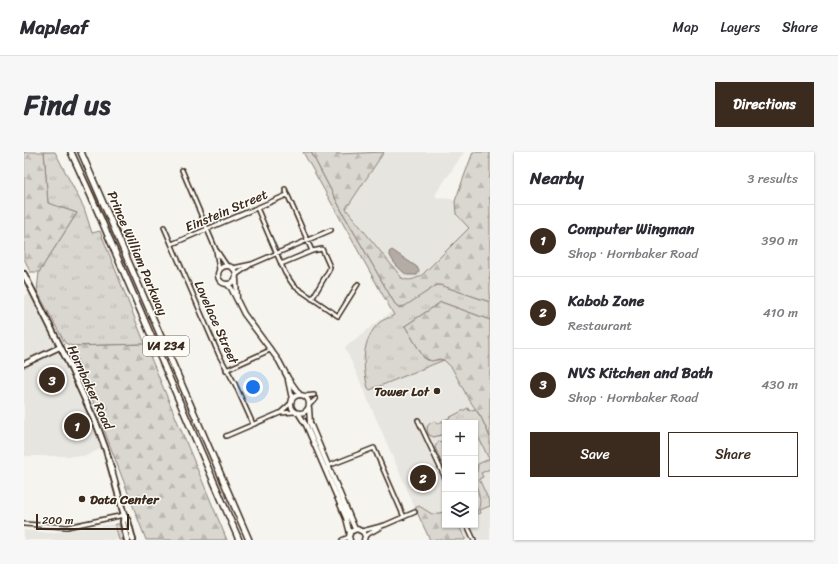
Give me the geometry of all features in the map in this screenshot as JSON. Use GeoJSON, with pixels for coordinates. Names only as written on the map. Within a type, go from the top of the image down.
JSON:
{"type":"FeatureCollection","features":[{"type":"Feature","properties":{"kind":"highway","name":"Prince William Parkway"},"geometry":{"type":"LineString","coordinates":[[71,152],[239,540]]}},
{"type":"Feature","properties":{"kind":"highway","name":"Prince William Parkway"},"geometry":{"type":"LineString","coordinates":[[81,152],[249,540]]}},
{"type":"Feature","properties":{"kind":"main road","name":"Hornbaker Road"},"geometry":{"type":"LineString","coordinates":[[24,274],[103,440],[124,515],[128,521],[133,540]]}},
{"type":"Feature","properties":{"kind":"main road","name":"Hornbaker Road"},"geometry":{"type":"LineString","coordinates":[[124,515],[123,522],[127,540]]}},
{"type":"Feature","properties":{"kind":"street"},"geometry":{"type":"LineString","coordinates":[[182,170],[216,250],[227,266],[233,268],[252,264],[331,230]]}},
{"type":"Feature","properties":{"kind":"street"},"geometry":{"type":"LineString","coordinates":[[285,189],[312,251]]}},
{"type":"Feature","properties":{"kind":"street","name":"Einstein Street"},"geometry":{"type":"LineString","coordinates":[[172,244],[287,195]]}},
{"type":"Feature","properties":{"kind":"street"},"geometry":{"type":"LineString","coordinates":[[257,208],[285,273],[294,286],[338,316],[358,284]]}},
{"type":"Feature","properties":{"kind":"street","name":"Lovelace Street"},"geometry":{"type":"LineString","coordinates":[[164,227],[226,370],[235,384],[253,424]]}},
{"type":"Feature","properties":{"kind":"street"},"geometry":{"type":"LineString","coordinates":[[281,264],[322,248],[330,267],[312,299]]}},
{"type":"Feature","properties":{"kind":"street"},"geometry":{"type":"LineString","coordinates":[[216,250],[220,270],[218,272],[219,279],[231,288],[248,320],[279,360],[288,378],[302,396],[308,399],[310,423],[355,529]]}},
{"type":"Feature","properties":{"kind":"street"},"geometry":{"type":"LineString","coordinates":[[227,284],[232,283],[236,277],[252,264]]}},
{"type":"Feature","properties":{"kind":"street"},"geometry":{"type":"LineString","coordinates":[[220,270],[227,266]]}},
{"type":"Feature","properties":{"kind":"street"},"geometry":{"type":"LineString","coordinates":[[233,268],[236,277],[235,284],[238,303]]}},
{"type":"Feature","properties":{"kind":"street"},"geometry":{"type":"LineString","coordinates":[[24,364],[60,347]]}},
{"type":"Feature","properties":{"kind":"street"},"geometry":{"type":"LineString","coordinates":[[226,370],[270,350]]}},
{"type":"Feature","properties":{"kind":"street"},"geometry":{"type":"LineString","coordinates":[[288,378],[292,409],[306,424],[341,505],[346,518],[350,537]]}},
{"type":"Feature","properties":{"kind":"street"},"geometry":{"type":"LineString","coordinates":[[226,436],[280,413],[305,412],[315,397],[296,396],[280,413]]}},
{"type":"Feature","properties":{"kind":"street"},"geometry":{"type":"LineString","coordinates":[[418,420],[442,472]]}},
{"type":"Feature","properties":{"kind":"street"},"geometry":{"type":"LineString","coordinates":[[328,466],[374,448],[404,517]]}},
{"type":"Feature","properties":{"kind":"street"},"geometry":{"type":"LineString","coordinates":[[362,530],[364,538],[385,525],[415,512]]}},
{"type":"Feature","properties":{"kind":"street"},"geometry":{"type":"LineString","coordinates":[[24,524],[67,527],[124,515]]}},
{"type":"Feature","properties":{"kind":"street"},"geometry":{"type":"LineString","coordinates":[[355,529],[362,530],[385,525]]}},
{"type":"Feature","properties":{"kind":"street"},"geometry":{"type":"LineString","coordinates":[[468,528],[474,540]]}},
{"type":"Feature","properties":{"kind":"street"},"geometry":{"type":"LineString","coordinates":[[342,540],[350,537],[355,529]]}},
{"type":"Feature","properties":{"kind":"shaded area"},"geometry":{"type":"Polygon","coordinates":[[[384,152],[464,152],[435,195],[438,198],[451,199],[455,201],[457,218],[465,222],[469,228],[422,275],[414,279],[407,280],[402,278],[346,209],[384,152]]]}},
{"type":"Feature","properties":{"kind":"shaded area"},"geometry":{"type":"Polygon","coordinates":[[[392,250],[417,267],[419,271],[417,275],[407,275],[399,268],[390,255],[389,252],[392,250]]]}},
{"type":"Feature","properties":{"kind":"shaded area"},"geometry":{"type":"Polygon","coordinates":[[[30,293],[102,447],[86,456],[24,456],[24,296],[30,293]]]}},
{"type":"Feature","properties":{"kind":"shaded area"},"geometry":{"type":"Polygon","coordinates":[[[391,312],[405,326],[430,366],[444,360],[452,368],[468,398],[481,417],[490,437],[490,540],[465,540],[460,528],[478,528],[478,420],[442,420],[442,512],[432,514],[419,506],[415,508],[345,347],[391,312]]]}},
{"type":"Feature","properties":{"kind":"shaded area"},"geometry":{"type":"Polygon","coordinates":[[[114,524],[118,540],[24,540],[24,530],[49,533],[114,524]]]}},
{"type":"Feature","properties":{"kind":"green space"},"geometry":{"type":"Polygon","coordinates":[[[24,152],[44,152],[48,203],[77,213],[39,272],[30,272],[24,258],[24,152]]]}},
{"type":"Feature","properties":{"kind":"green space"},"geometry":{"type":"Polygon","coordinates":[[[44,152],[55,152],[84,208],[92,233],[100,231],[145,344],[72,346],[65,343],[37,291],[39,272],[77,213],[48,203],[44,152]]]}},
{"type":"Feature","properties":{"kind":"green space"},"geometry":{"type":"Polygon","coordinates":[[[303,152],[311,152],[343,213],[395,304],[402,307],[437,285],[440,285],[490,302],[490,320],[441,302],[405,326],[427,360],[444,360],[370,390],[366,379],[364,362],[366,345],[369,337],[380,322],[394,315],[303,152]]]}},
{"type":"Feature","properties":{"kind":"green space"},"geometry":{"type":"Polygon","coordinates":[[[311,152],[335,152],[338,154],[384,152],[346,209],[402,278],[410,280],[422,275],[469,228],[456,214],[455,201],[473,152],[490,152],[490,302],[437,285],[405,306],[399,307],[395,304],[343,213],[311,152]]]}},
{"type":"Feature","properties":{"kind":"green space"},"geometry":{"type":"Polygon","coordinates":[[[441,302],[490,320],[490,437],[481,417],[468,398],[452,368],[444,360],[439,359],[432,361],[424,358],[405,326],[441,302]]]}},
{"type":"Feature","properties":{"kind":"green space"},"geometry":{"type":"Polygon","coordinates":[[[145,344],[227,540],[146,540],[72,346],[145,344]]]}},
{"type":"Feature","properties":{"kind":"green space"},"geometry":{"type":"Polygon","coordinates":[[[468,408],[469,411],[475,409],[481,417],[490,437],[490,469],[481,473],[483,477],[479,479],[490,506],[480,510],[481,513],[478,514],[480,501],[478,491],[478,464],[489,459],[478,436],[478,420],[445,420],[468,408]]]}},
{"type":"Feature","properties":{"kind":"green space"},"geometry":{"type":"Polygon","coordinates":[[[435,421],[437,424],[442,421],[442,435],[434,437],[429,435],[427,430],[428,426],[435,421]]]}},
{"type":"Feature","properties":{"kind":"green space"},"geometry":{"type":"Polygon","coordinates":[[[442,441],[442,464],[435,447],[438,442],[442,441]]]}},
{"type":"Feature","properties":{"kind":"green space"},"geometry":{"type":"Polygon","coordinates":[[[419,506],[432,514],[442,512],[442,528],[460,528],[465,540],[430,540],[415,508],[419,506]]]}},
{"type":"Feature","properties":{"kind":"green space"},"geometry":{"type":"Polygon","coordinates":[[[115,524],[119,524],[123,540],[119,540],[115,524]]]}},
{"type":"Feature","properties":{"kind":"place","name":"NVS Kitchen and Bath"},"geometry":{"type":"Point","coordinates":[52,380]}},
{"type":"Feature","properties":{"kind":"place","name":"Tower Lot"},"geometry":{"type":"Point","coordinates":[437,391]}},
{"type":"Feature","properties":{"kind":"place","name":"Computer Wingman"},"geometry":{"type":"Point","coordinates":[77,426]}},
{"type":"Feature","properties":{"kind":"place","name":"Kabob Zone"},"geometry":{"type":"Point","coordinates":[423,478]}},
{"type":"Feature","properties":{"kind":"place","name":"Data Center"},"geometry":{"type":"Point","coordinates":[82,499]}}]}
